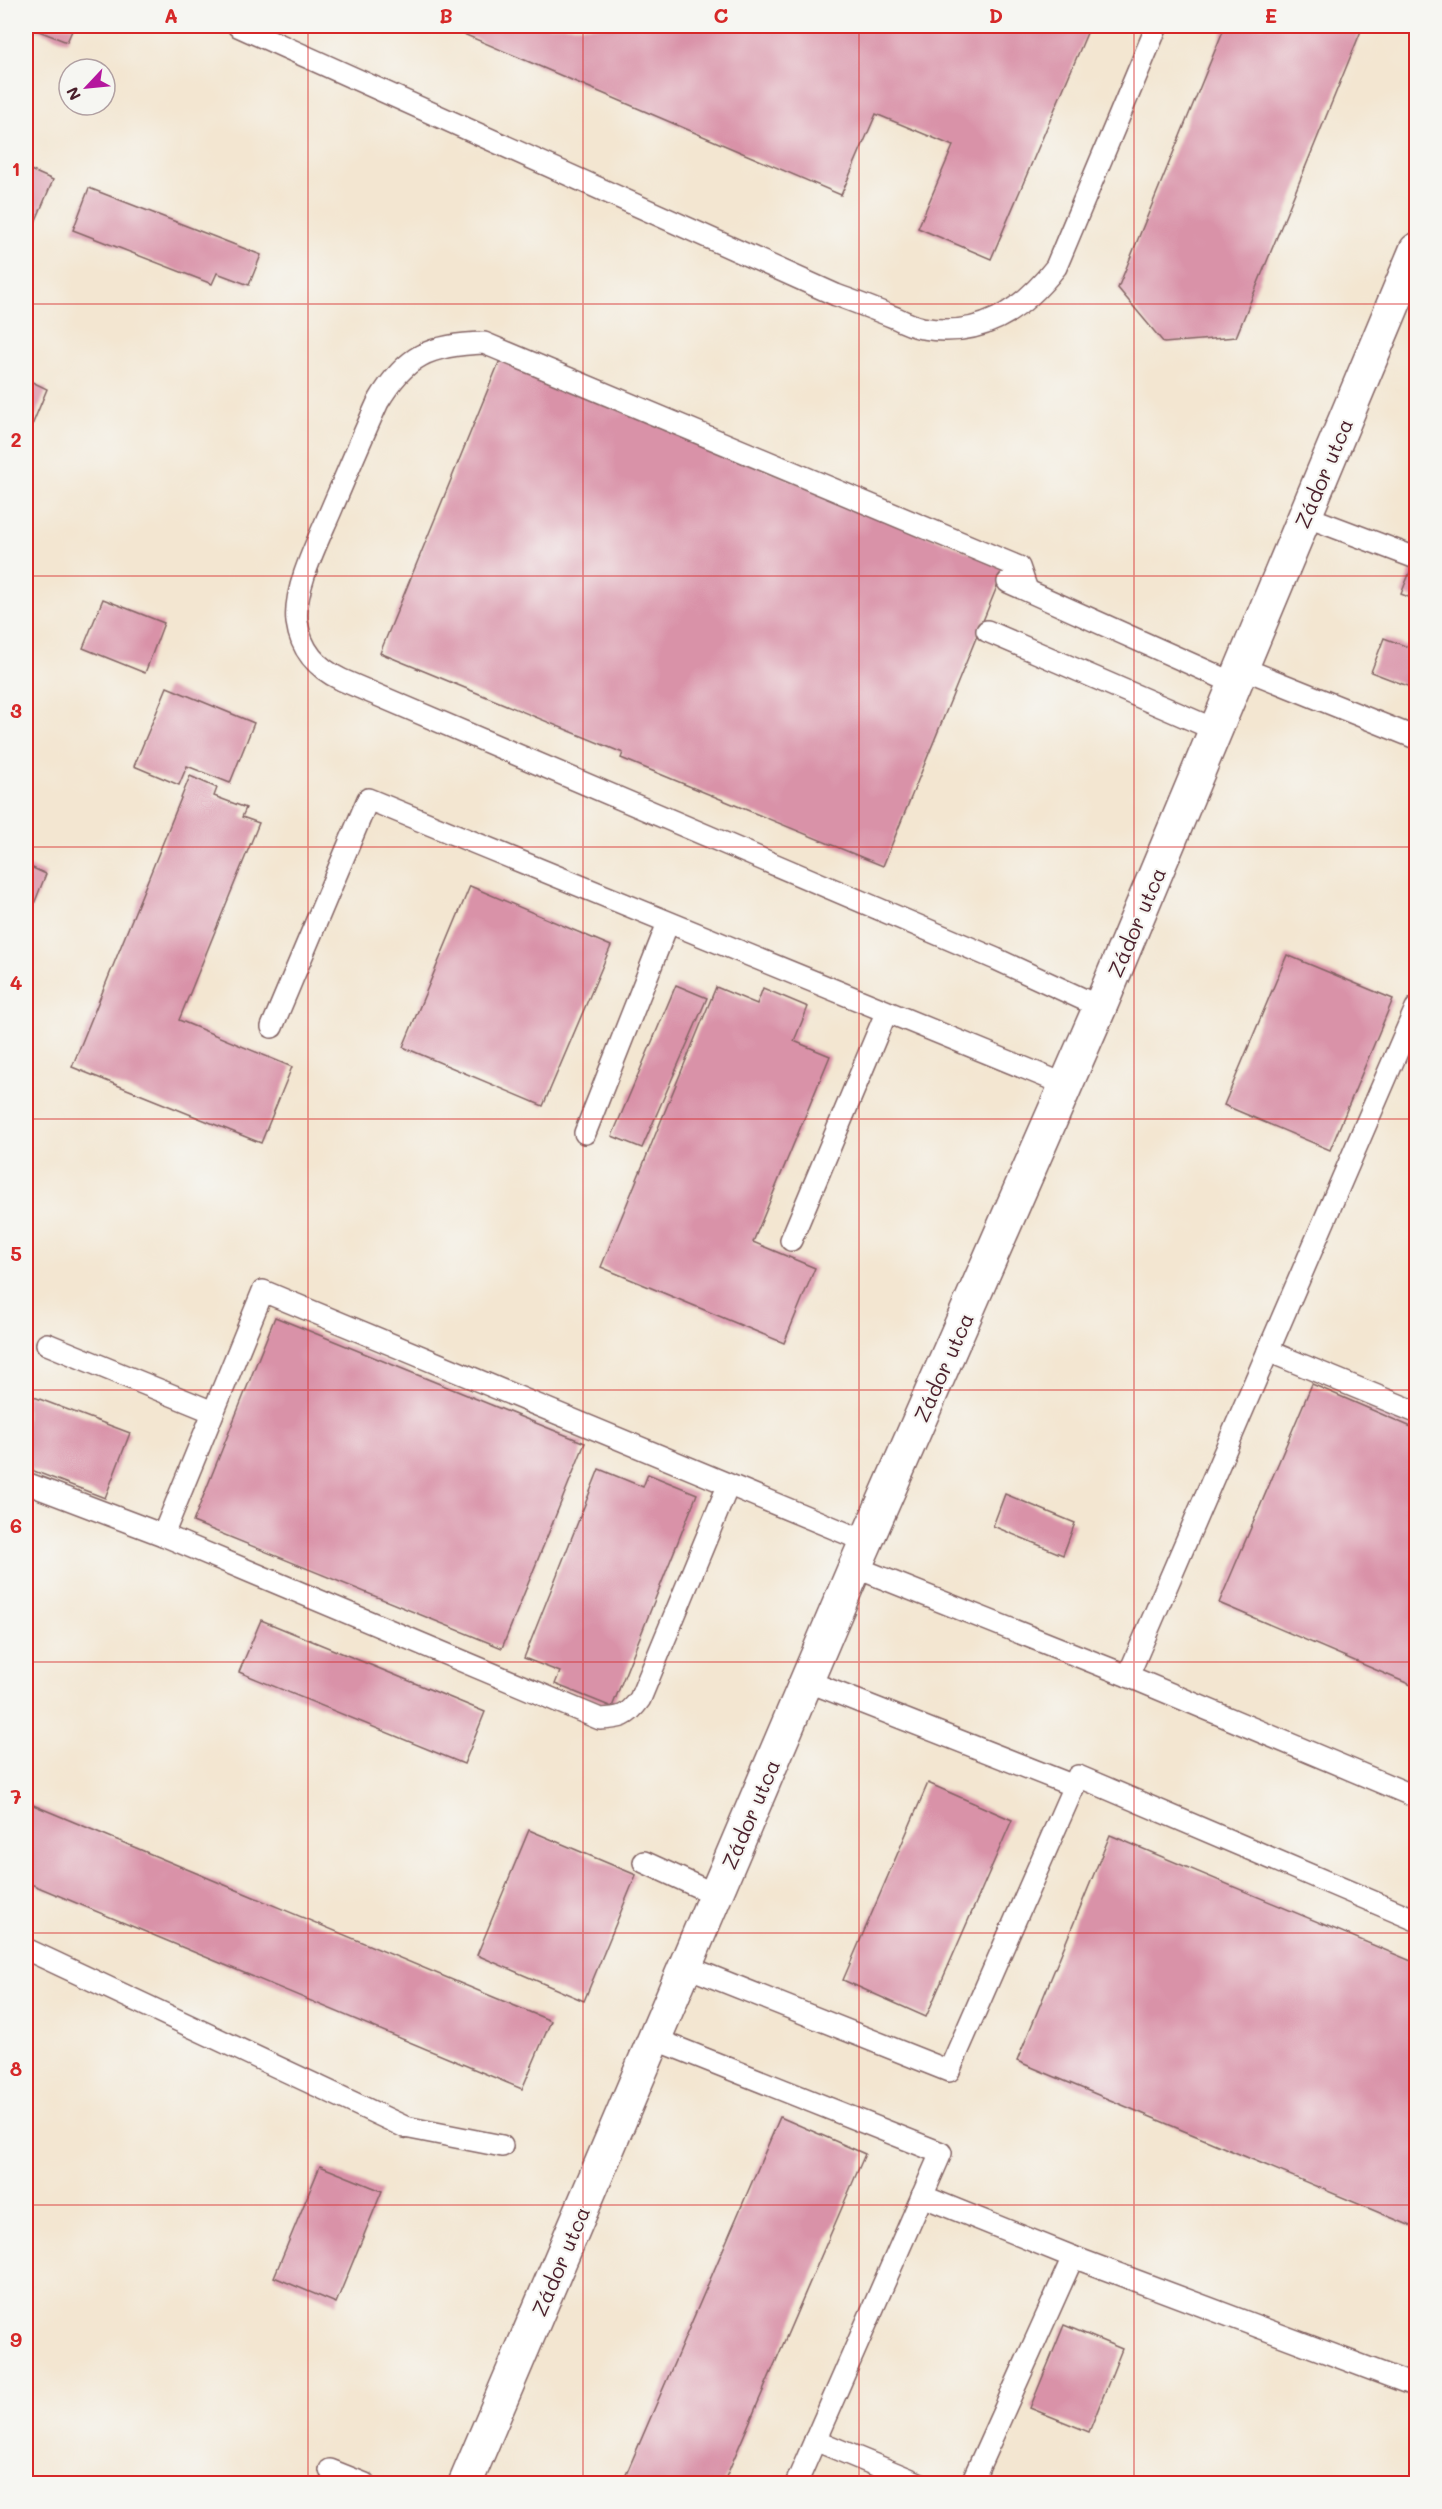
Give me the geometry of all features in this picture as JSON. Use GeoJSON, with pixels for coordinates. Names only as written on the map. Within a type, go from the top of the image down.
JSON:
{"type":"FeatureCollection","features":[{"type":"Feature","properties":{"kind":"street","name":"Zádor utca"},"geometry":{"type":"LineString","coordinates":[[465,2484],[861,1554],[1100,1006],[1305,516],[1413,266]]}},
{"type":"Feature","properties":{"kind":"lane"},"geometry":{"type":"LineString","coordinates":[[238,26],[836,295],[920,328],[956,331],[984,325],[1008,313],[1037,291],[1056,267],[1157,26]]}},
{"type":"Feature","properties":{"kind":"lane"},"geometry":{"type":"LineString","coordinates":[[1100,1006],[996,959],[342,680],[327,673],[310,658],[302,643],[297,620],[305,571],[378,402],[392,378],[422,355],[452,344],[484,343],[1019,567],[1018,586],[1239,676],[1416,738]]}},
{"type":"Feature","properties":{"kind":"lane"},"geometry":{"type":"LineString","coordinates":[[1305,516],[1416,558]]}},
{"type":"Feature","properties":{"kind":"lane"},"geometry":{"type":"LineString","coordinates":[[987,631],[1216,730]]}},
{"type":"Feature","properties":{"kind":"lane"},"geometry":{"type":"LineString","coordinates":[[272,1027],[368,799],[1066,1085]]}},
{"type":"Feature","properties":{"kind":"lane"},"geometry":{"type":"LineString","coordinates":[[585,1133],[668,923]]}},
{"type":"Feature","properties":{"kind":"lane"},"geometry":{"type":"LineString","coordinates":[[1128,1676],[1416,1008]]}},
{"type":"Feature","properties":{"kind":"lane"},"geometry":{"type":"LineString","coordinates":[[791,1240],[886,1013]]}},
{"type":"Feature","properties":{"kind":"lane"},"geometry":{"type":"LineString","coordinates":[[163,1535],[263,1291],[728,1485],[861,1554],[1128,1676],[1416,1797]]}},
{"type":"Feature","properties":{"kind":"lane"},"geometry":{"type":"LineString","coordinates":[[47,1344],[213,1412]]}},
{"type":"Feature","properties":{"kind":"lane"},"geometry":{"type":"LineString","coordinates":[[1268,1351],[1416,1412]]}},
{"type":"Feature","properties":{"kind":"lane"},"geometry":{"type":"LineString","coordinates":[[26,1483],[163,1535],[600,1719],[618,1718],[631,1712],[640,1699],[728,1485]]}},
{"type":"Feature","properties":{"kind":"lane"},"geometry":{"type":"LineString","coordinates":[[807,1681],[1074,1786]]}},
{"type":"Feature","properties":{"kind":"lane"},"geometry":{"type":"LineString","coordinates":[[685,1966],[949,2071],[1078,1776],[1416,1920]]}},
{"type":"Feature","properties":{"kind":"lane"},"geometry":{"type":"LineString","coordinates":[[644,1862],[716,1895]]}},
{"type":"Feature","properties":{"kind":"lane"},"geometry":{"type":"LineString","coordinates":[[26,1949],[405,2127],[502,2146]]}},
{"type":"Feature","properties":{"kind":"lane"},"geometry":{"type":"LineString","coordinates":[[655,2039],[941,2153],[796,2484]]}},
{"type":"Feature","properties":{"kind":"lane"},"geometry":{"type":"LineString","coordinates":[[922,2196],[1073,2257],[1416,2386]]}},
{"type":"Feature","properties":{"kind":"lane"},"geometry":{"type":"LineString","coordinates":[[971,2484],[1073,2257]]}},
{"type":"Feature","properties":{"kind":"lane"},"geometry":{"type":"LineString","coordinates":[[815,2440],[921,2484]]}},
{"type":"Feature","properties":{"kind":"lane"},"geometry":{"type":"LineString","coordinates":[[330,2470],[365,2484]]}},
{"type":"Feature","properties":{"kind":"building"},"geometry":{"type":"Polygon","coordinates":[[[26,26],[74,26],[67,42],[26,26]]]}},
{"type":"Feature","properties":{"kind":"building"},"geometry":{"type":"Polygon","coordinates":[[[445,26],[1090,26],[991,259],[918,228],[953,146],[876,114],[841,195],[445,26]]]}},
{"type":"Feature","properties":{"kind":"building"},"geometry":{"type":"Polygon","coordinates":[[[1225,26],[1363,26],[1236,337],[1164,343],[1118,288],[1225,26]]]}},
{"type":"Feature","properties":{"kind":"building"},"geometry":{"type":"Polygon","coordinates":[[[26,168],[53,180],[26,244],[26,168]]]}},
{"type":"Feature","properties":{"kind":"building"},"geometry":{"type":"Polygon","coordinates":[[[89,188],[261,255],[249,285],[217,273],[212,284],[73,230],[89,188]]]}},
{"type":"Feature","properties":{"kind":"building"},"geometry":{"type":"Polygon","coordinates":[[[500,360],[1005,567],[883,866],[621,758],[623,753],[380,653],[500,360]]]}},
{"type":"Feature","properties":{"kind":"building"},"geometry":{"type":"Polygon","coordinates":[[[26,379],[47,389],[26,440],[26,379]]]}},
{"type":"Feature","properties":{"kind":"building"},"geometry":{"type":"Polygon","coordinates":[[[1412,567],[1416,569],[1416,600],[1401,594],[1412,567]]]}},
{"type":"Feature","properties":{"kind":"building"},"geometry":{"type":"Polygon","coordinates":[[[103,599],[164,623],[145,673],[83,648],[103,599]]]}},
{"type":"Feature","properties":{"kind":"building"},"geometry":{"type":"Polygon","coordinates":[[[1384,638],[1416,650],[1416,680],[1413,688],[1371,672],[1384,638]]]}},
{"type":"Feature","properties":{"kind":"building"},"geometry":{"type":"Polygon","coordinates":[[[167,687],[254,723],[230,783],[187,766],[179,785],[134,766],[167,687]]]}},
{"type":"Feature","properties":{"kind":"building"},"geometry":{"type":"Polygon","coordinates":[[[190,776],[217,788],[214,796],[246,808],[242,817],[259,823],[179,1020],[292,1067],[261,1143],[72,1067],[190,776]]]}},
{"type":"Feature","properties":{"kind":"building"},"geometry":{"type":"Polygon","coordinates":[[[26,865],[46,874],[26,924],[26,865]]]}},
{"type":"Feature","properties":{"kind":"building"},"geometry":{"type":"Polygon","coordinates":[[[470,886],[611,946],[543,1106],[403,1047],[470,886]]]}},
{"type":"Feature","properties":{"kind":"building"},"geometry":{"type":"Polygon","coordinates":[[[1287,955],[1393,999],[1330,1150],[1224,1105],[1287,955]]]}},
{"type":"Feature","properties":{"kind":"building"},"geometry":{"type":"Polygon","coordinates":[[[676,985],[707,998],[642,1148],[612,1136],[676,985]]]}},
{"type":"Feature","properties":{"kind":"building"},"geometry":{"type":"Polygon","coordinates":[[[716,987],[757,1004],[763,988],[808,1007],[794,1041],[830,1056],[753,1242],[815,1268],[784,1343],[601,1267],[716,987]]]}},
{"type":"Feature","properties":{"kind":"building"},"geometry":{"type":"Polygon","coordinates":[[[275,1317],[585,1443],[502,1648],[193,1522],[275,1317]]]}},
{"type":"Feature","properties":{"kind":"building"},"geometry":{"type":"Polygon","coordinates":[[[1312,1384],[1416,1429],[1416,1687],[1219,1603],[1312,1384]]]}},
{"type":"Feature","properties":{"kind":"building"},"geometry":{"type":"Polygon","coordinates":[[[26,1394],[130,1433],[105,1498],[26,1468],[26,1394]]]}},
{"type":"Feature","properties":{"kind":"building"},"geometry":{"type":"Polygon","coordinates":[[[599,1469],[643,1487],[648,1474],[697,1494],[612,1707],[555,1684],[560,1672],[524,1658],[599,1469]]]}},
{"type":"Feature","properties":{"kind":"building"},"geometry":{"type":"Polygon","coordinates":[[[1005,1494],[1075,1523],[1063,1555],[993,1526],[1005,1494]]]}},
{"type":"Feature","properties":{"kind":"building"},"geometry":{"type":"Polygon","coordinates":[[[261,1620],[485,1712],[464,1764],[239,1672],[261,1620]]]}},
{"type":"Feature","properties":{"kind":"building"},"geometry":{"type":"Polygon","coordinates":[[[928,1783],[1012,1820],[926,2017],[843,1980],[928,1783]]]}},
{"type":"Feature","properties":{"kind":"building"},"geometry":{"type":"Polygon","coordinates":[[[26,1802],[551,2021],[522,2089],[26,1882],[26,1802]]]}},
{"type":"Feature","properties":{"kind":"building"},"geometry":{"type":"Polygon","coordinates":[[[529,1830],[636,1875],[584,2001],[477,1955],[529,1830]]]}},
{"type":"Feature","properties":{"kind":"building"},"geometry":{"type":"Polygon","coordinates":[[[1110,1835],[1416,1963],[1416,2228],[1017,2061],[1110,1835]]]}},
{"type":"Feature","properties":{"kind":"building"},"geometry":{"type":"Polygon","coordinates":[[[780,2117],[865,2154],[723,2484],[622,2484],[780,2117]]]}},
{"type":"Feature","properties":{"kind":"building"},"geometry":{"type":"Polygon","coordinates":[[[320,2166],[382,2191],[336,2303],[274,2277],[320,2166]]]}},
{"type":"Feature","properties":{"kind":"building"},"geometry":{"type":"Polygon","coordinates":[[[1064,2325],[1122,2349],[1089,2432],[1030,2408],[1064,2325]]]}}]}
